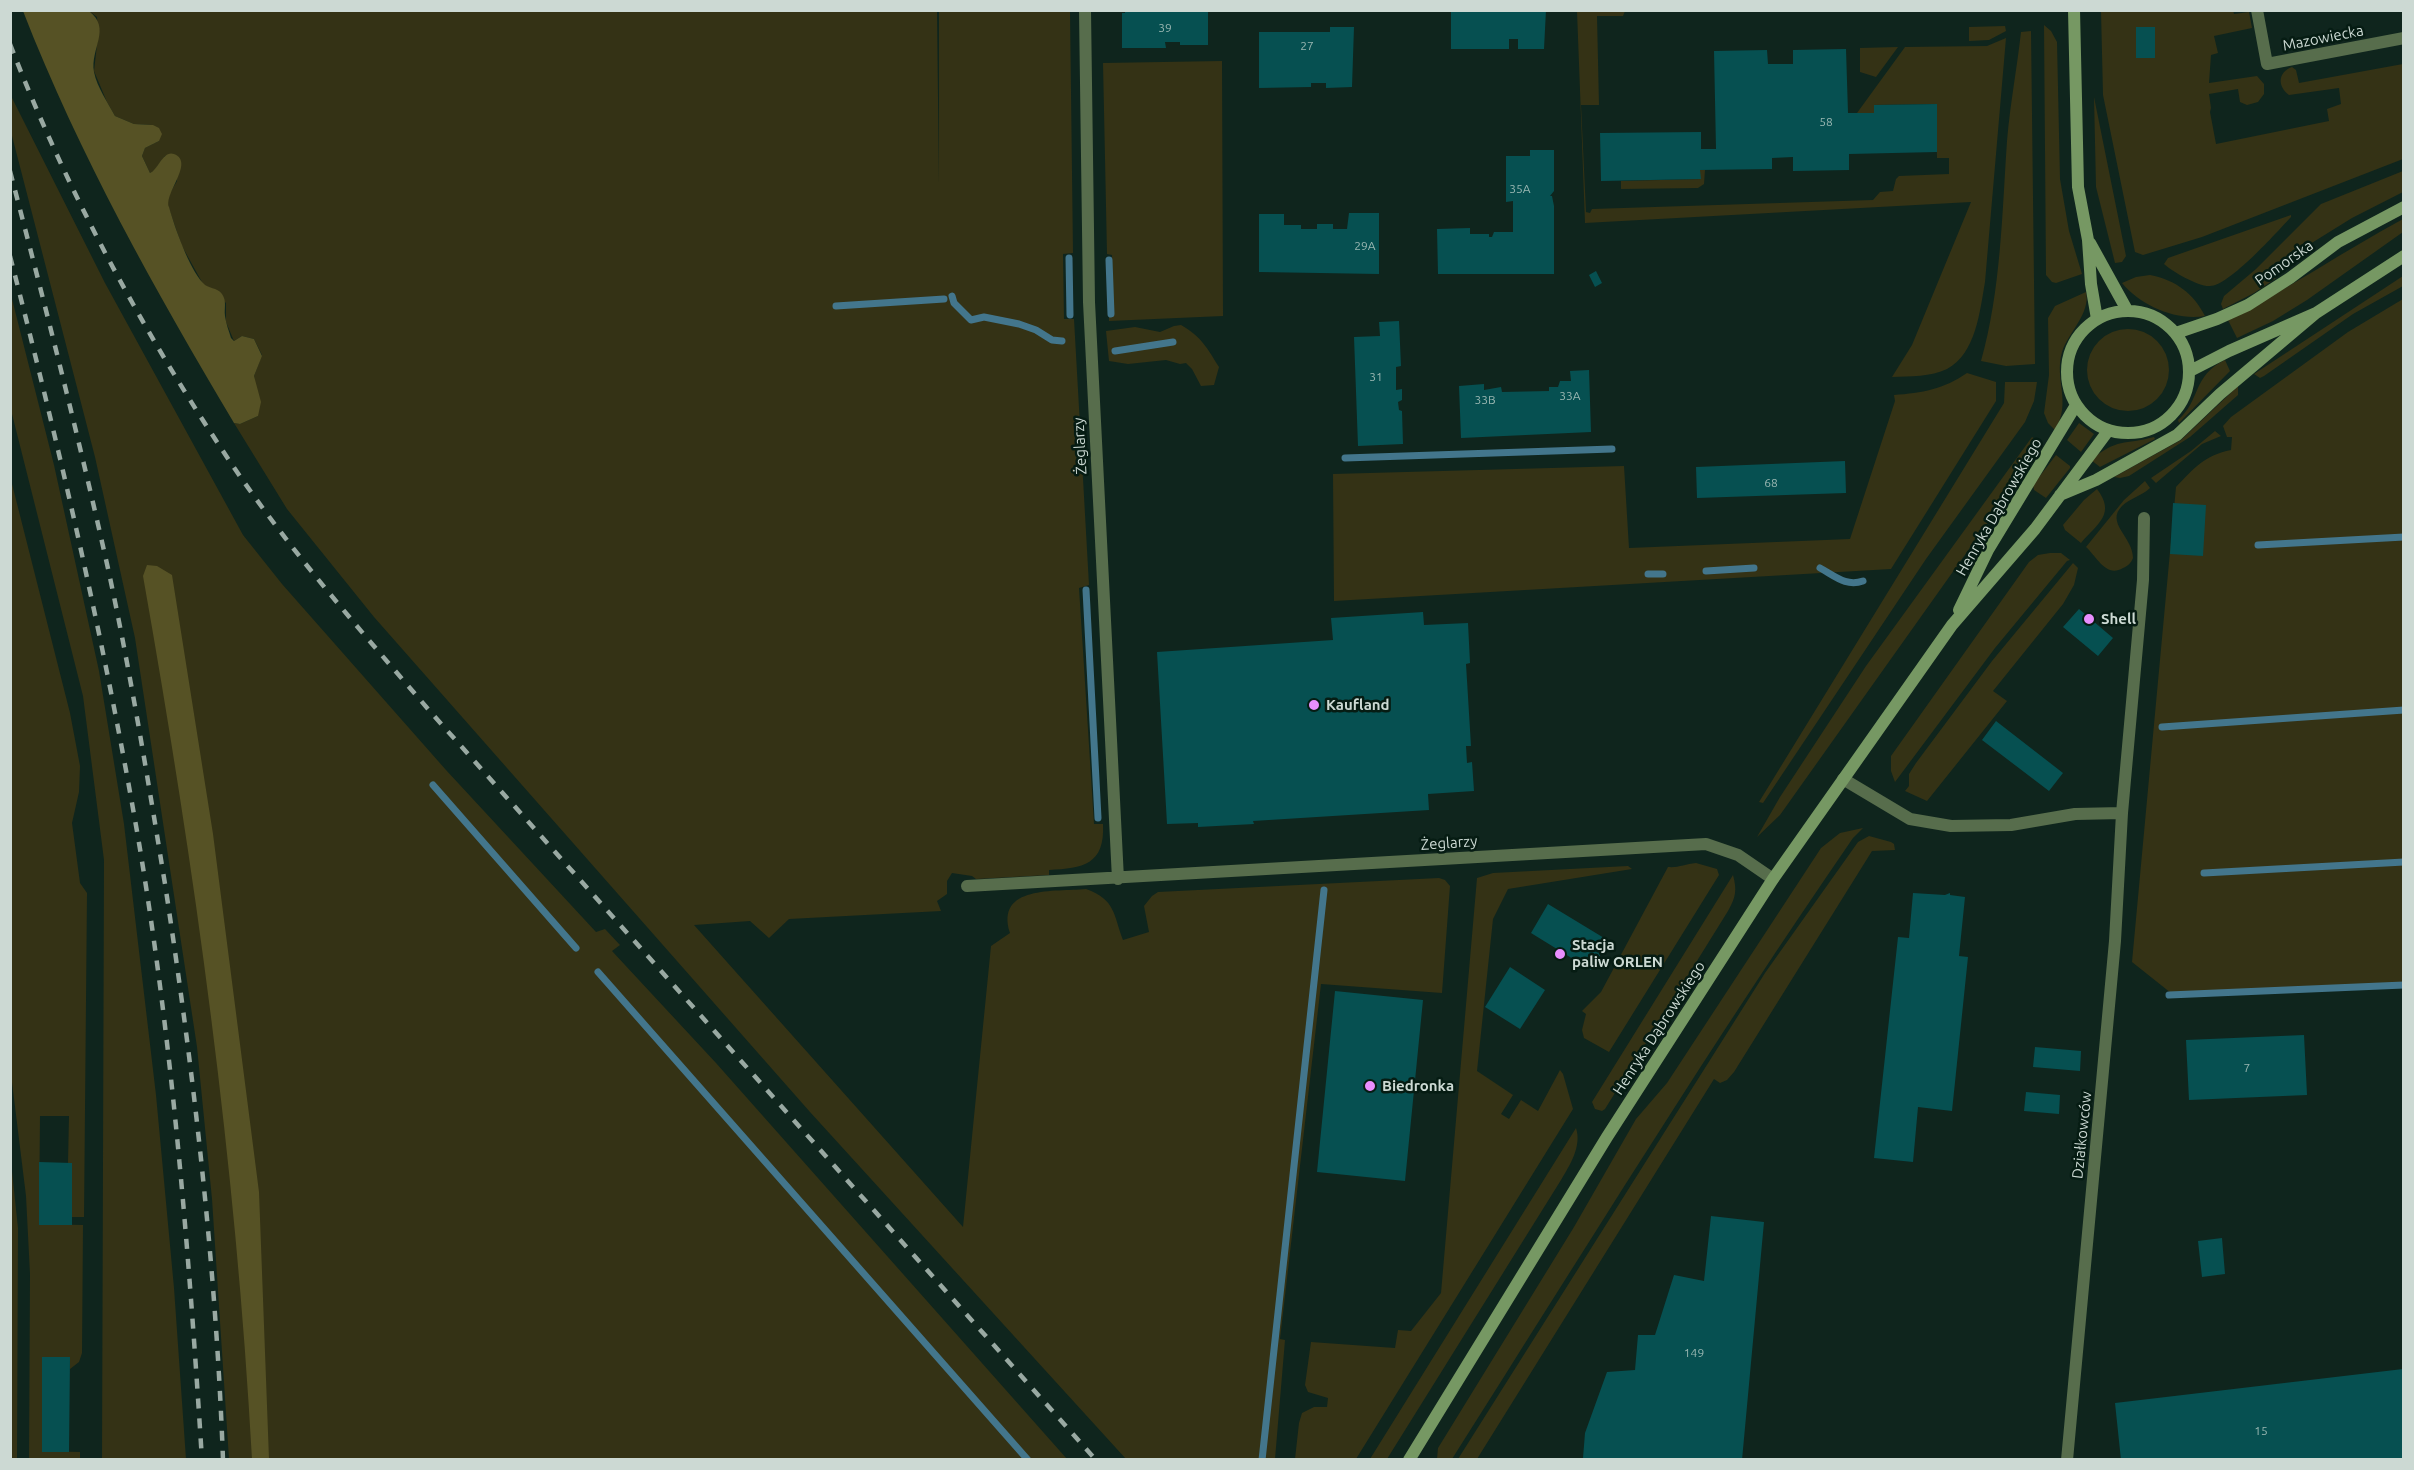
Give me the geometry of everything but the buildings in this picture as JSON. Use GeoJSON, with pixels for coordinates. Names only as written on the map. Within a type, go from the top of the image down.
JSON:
{"type":"FeatureCollection","features":[{"type":"Feature","properties":{"kind":"main road"},"geometry":{"type":"LineString","coordinates":[[2074,10],[2078,187],[2088,240],[2097,319]]}},
{"type":"Feature","properties":{"kind":"main road","name":"Pomorska"},"geometry":{"type":"LineString","coordinates":[[2176,333],[2217,319],[2248,305],[2290,279],[2338,242],[2403,207]]}},
{"type":"Feature","properties":{"kind":"main road"},"geometry":{"type":"LineString","coordinates":[[2088,240],[2127,310]]}},
{"type":"Feature","properties":{"kind":"main road"},"geometry":{"type":"LineString","coordinates":[[2060,495],[2096,480],[2177,435],[2220,394],[2316,313],[2403,256]]}},
{"type":"Feature","properties":{"kind":"main road"},"geometry":{"type":"LineString","coordinates":[[2127,310],[2154,316],[2176,333],[2188,358],[2190,371],[2188,388],[2181,404],[2171,417],[2142,432],[2125,434],[2108,430],[2084,416],[2076,405],[2067,382],[2068,357],[2078,335],[2097,319],[2116,311],[2127,310]]}},
{"type":"Feature","properties":{"kind":"main road"},"geometry":{"type":"LineString","coordinates":[[2190,371],[2229,351],[2316,313]]}},
{"type":"Feature","properties":{"kind":"main road","name":"Henryka Dąbrowskiego"},"geometry":{"type":"LineString","coordinates":[[1952,625],[1988,550],[2076,405]]}},
{"type":"Feature","properties":{"kind":"main road","name":"Henryka Dąbrowskiego"},"geometry":{"type":"LineString","coordinates":[[1409,1460],[1601,1147],[1773,879],[1952,625],[2035,529],[2108,430]]}},
{"type":"Feature","properties":{"kind":"street","name":"Żeglarzy"},"geometry":{"type":"LineString","coordinates":[[1085,10],[1089,302],[1118,879]]}},
{"type":"Feature","properties":{"kind":"street","name":"Mazowiecka"},"geometry":{"type":"LineString","coordinates":[[2257,10],[2267,64],[2403,38]]}},
{"type":"Feature","properties":{"kind":"street","name":"Działkowców"},"geometry":{"type":"LineString","coordinates":[[2067,1460],[2114,956],[2122,813],[2143,580],[2144,518]]}},
{"type":"Feature","properties":{"kind":"street"},"geometry":{"type":"LineString","coordinates":[[1843,778],[1910,819],[1951,826],[2012,825],[2075,814],[2122,813]]}},
{"type":"Feature","properties":{"kind":"street","name":"Żeglarzy"},"geometry":{"type":"LineString","coordinates":[[966,886],[1706,844],[1738,855],[1773,879]]}},
{"type":"Feature","properties":{"kind":"shaded area"},"geometry":{"type":"Polygon","coordinates":[[[2233,10],[2234,14],[2249,12],[2252,28],[2214,36],[2218,53],[2211,55],[2209,83],[2257,76],[2264,84],[2264,94],[2258,102],[2247,105],[2240,102],[2238,89],[2209,94],[2216,144],[2329,121],[2327,109],[2341,104],[2339,88],[2289,95],[2281,84],[2282,76],[2287,69],[2292,67],[2296,70],[2299,83],[2403,64],[2403,159],[2202,237],[2143,255],[2135,252],[2103,95],[2101,11],[2233,10]]]}},
{"type":"Feature","properties":{"kind":"shaded area"},"geometry":{"type":"Polygon","coordinates":[[[23,11],[89,11],[96,18],[100,32],[94,63],[95,78],[115,116],[134,124],[153,125],[159,128],[162,134],[159,141],[145,148],[142,156],[150,173],[167,155],[174,154],[180,158],[180,171],[171,194],[169,207],[193,268],[205,285],[218,290],[224,297],[225,319],[231,338],[234,341],[242,336],[254,339],[262,356],[254,376],[261,402],[258,416],[240,424],[234,423],[120,221],[68,117],[23,11]]]}},
{"type":"Feature","properties":{"kind":"shaded area"},"geometry":{"type":"Polygon","coordinates":[[[89,11],[937,11],[939,184],[939,11],[1070,11],[1073,253],[1063,254],[1064,319],[1074,319],[1089,585],[1079,588],[1094,824],[1103,824],[1100,848],[1090,862],[1072,868],[1049,870],[1049,875],[976,879],[972,876],[952,873],[947,881],[947,894],[937,901],[941,911],[789,919],[769,938],[750,921],[694,925],[963,1227],[991,946],[1010,933],[1008,917],[1011,906],[1019,899],[1044,892],[1086,889],[1096,893],[1108,903],[1115,915],[1123,940],[1149,932],[1144,906],[1158,892],[1439,878],[1445,880],[1450,886],[1442,993],[1321,984],[1280,1339],[1285,1340],[1275,1459],[1126,1459],[810,1112],[374,617],[287,509],[234,423],[240,424],[258,416],[254,376],[262,355],[254,339],[242,336],[234,341],[226,322],[226,303],[203,284],[182,246],[167,203],[177,181],[174,154],[165,156],[150,173],[142,156],[145,148],[159,141],[153,125],[134,124],[115,116],[107,102],[94,71],[98,36],[97,17],[89,11]]]}},
{"type":"Feature","properties":{"kind":"shaded area"},"geometry":{"type":"Polygon","coordinates":[[[1577,11],[1625,11],[1623,16],[1597,16],[1599,105],[1581,105],[1586,212],[1590,213],[1592,209],[1873,200],[1880,192],[1893,191],[1899,176],[1949,174],[1949,158],[1937,158],[1936,104],[1874,105],[1874,113],[1857,113],[1905,47],[1987,46],[2006,38],[1985,282],[1975,330],[1957,362],[1947,369],[1934,373],[1892,377],[1912,345],[1971,202],[1585,223],[1577,11]]]}},
{"type":"Feature","properties":{"kind":"shaded area"},"geometry":{"type":"Polygon","coordinates":[[[2044,25],[2051,31],[2057,42],[2060,179],[2069,231],[2082,274],[2056,283],[2046,275],[2044,25]]]}},
{"type":"Feature","properties":{"kind":"shaded area"},"geometry":{"type":"Polygon","coordinates":[[[2005,26],[2006,31],[1989,40],[1969,41],[1969,27],[2005,26]]]}},
{"type":"Feature","properties":{"kind":"shaded area"},"geometry":{"type":"Polygon","coordinates":[[[2031,31],[2035,364],[2006,366],[1981,361],[1997,279],[2008,127],[2021,32],[2031,31]]]}},
{"type":"Feature","properties":{"kind":"shaded area"},"geometry":{"type":"Polygon","coordinates":[[[1898,47],[1876,77],[1860,72],[1860,48],[1898,47]]]}},
{"type":"Feature","properties":{"kind":"shaded area"},"geometry":{"type":"Polygon","coordinates":[[[1222,61],[1223,316],[1109,321],[1109,317],[1113,317],[1112,255],[1107,254],[1103,63],[1222,61]]]}},
{"type":"Feature","properties":{"kind":"shaded area"},"geometry":{"type":"Polygon","coordinates":[[[10,94],[105,283],[243,535],[282,584],[446,770],[596,932],[605,929],[620,945],[612,951],[716,1063],[1067,1459],[229,1459],[212,1199],[197,1047],[135,638],[95,457],[11,132],[10,94]]]}},
{"type":"Feature","properties":{"kind":"shaded area"},"geometry":{"type":"Polygon","coordinates":[[[2094,97],[2126,256],[2122,262],[2115,263],[2096,187],[2094,97]]]}},
{"type":"Feature","properties":{"kind":"shaded area"},"geometry":{"type":"Polygon","coordinates":[[[1700,170],[1705,170],[1704,184],[1698,188],[1621,189],[1621,181],[1700,179],[1700,170]]]}},
{"type":"Feature","properties":{"kind":"shaded area"},"geometry":{"type":"Polygon","coordinates":[[[2403,171],[2403,192],[2352,218],[2302,249],[2275,279],[2223,309],[2221,304],[2224,296],[2256,269],[2321,204],[2403,171]]]}},
{"type":"Feature","properties":{"kind":"shaded area"},"geometry":{"type":"Polygon","coordinates":[[[2291,215],[2252,257],[2218,284],[2205,286],[2193,282],[2164,264],[2168,258],[2291,215]]]}},
{"type":"Feature","properties":{"kind":"shaded area"},"geometry":{"type":"Polygon","coordinates":[[[2403,219],[2403,232],[2307,300],[2273,321],[2237,338],[2228,320],[2403,219]]]}},
{"type":"Feature","properties":{"kind":"shaded area"},"geometry":{"type":"Polygon","coordinates":[[[2150,275],[2168,280],[2183,289],[2201,308],[2205,316],[2182,316],[2160,310],[2139,299],[2122,283],[2136,277],[2150,275]]]}},
{"type":"Feature","properties":{"kind":"shaded area"},"geometry":{"type":"Polygon","coordinates":[[[2403,276],[2403,286],[2353,314],[2264,376],[2260,378],[2254,374],[2403,276]]]}},
{"type":"Feature","properties":{"kind":"shaded area"},"geometry":{"type":"Polygon","coordinates":[[[10,291],[54,465],[99,671],[124,824],[156,1095],[174,1288],[186,1459],[102,1459],[104,860],[83,696],[11,410],[10,291]]]}},
{"type":"Feature","properties":{"kind":"shaded area"},"geometry":{"type":"Polygon","coordinates":[[[2086,292],[2085,308],[2062,352],[2060,372],[2063,400],[2060,420],[2055,430],[2048,423],[2044,413],[2049,375],[2048,318],[2055,306],[2086,292]]]}},
{"type":"Feature","properties":{"kind":"shaded area"},"geometry":{"type":"Polygon","coordinates":[[[2403,299],[2403,986],[2176,997],[2132,962],[2176,487],[2194,468],[2207,459],[2231,450],[2232,437],[2227,437],[2223,426],[2231,417],[2348,332],[2403,299]]]}},
{"type":"Feature","properties":{"kind":"shaded area"},"geometry":{"type":"Polygon","coordinates":[[[1181,325],[1199,339],[1219,367],[1214,385],[1201,386],[1186,363],[1180,364],[1166,360],[1128,364],[1109,361],[1106,331],[1135,327],[1160,332],[1181,325]]]}},
{"type":"Feature","properties":{"kind":"shaded area"},"geometry":{"type":"Polygon","coordinates":[[[2120,329],[2136,329],[2151,336],[2162,347],[2169,362],[2166,386],[2157,399],[2136,411],[2120,411],[2105,404],[2094,393],[2087,378],[2087,362],[2094,347],[2105,336],[2120,329]]]}},
{"type":"Feature","properties":{"kind":"shaded area"},"geometry":{"type":"Polygon","coordinates":[[[2225,360],[2230,371],[2179,423],[2178,420],[2190,404],[2207,373],[2225,360]]]}},
{"type":"Feature","properties":{"kind":"shaded area"},"geometry":{"type":"Polygon","coordinates":[[[1967,373],[1996,382],[1996,401],[1891,569],[1334,601],[1333,474],[1624,466],[1629,548],[1850,539],[1895,401],[1894,395],[1932,389],[1950,383],[1967,373]]]}},
{"type":"Feature","properties":{"kind":"shaded area"},"geometry":{"type":"Polygon","coordinates":[[[2005,382],[2037,382],[2034,401],[2025,422],[1926,559],[1763,803],[1759,802],[2004,403],[2005,382]]]}},
{"type":"Feature","properties":{"kind":"shaded area"},"geometry":{"type":"Polygon","coordinates":[[[2238,386],[2238,395],[2190,437],[2129,476],[2114,477],[2181,440],[2238,386]]]}},
{"type":"Feature","properties":{"kind":"shaded area"},"geometry":{"type":"Polygon","coordinates":[[[2079,423],[2094,434],[2081,452],[2067,440],[2079,423]]]}},
{"type":"Feature","properties":{"kind":"shaded area"},"geometry":{"type":"Polygon","coordinates":[[[2215,431],[2221,436],[2202,444],[2156,483],[2151,478],[2191,451],[2215,431]]]}},
{"type":"Feature","properties":{"kind":"shaded area"},"geometry":{"type":"Polygon","coordinates":[[[2032,437],[2043,445],[1780,815],[1757,837],[1780,797],[1866,666],[2032,437]]]}},
{"type":"Feature","properties":{"kind":"shaded area"},"geometry":{"type":"Polygon","coordinates":[[[2154,437],[2155,439],[2100,467],[2091,460],[2114,445],[2154,437]]]}},
{"type":"Feature","properties":{"kind":"shaded area"},"geometry":{"type":"Polygon","coordinates":[[[2056,455],[2070,468],[2046,498],[2034,490],[2033,485],[2056,455]]]}},
{"type":"Feature","properties":{"kind":"shaded area"},"geometry":{"type":"Polygon","coordinates":[[[10,476],[70,713],[80,766],[79,792],[72,823],[80,883],[87,893],[84,1217],[71,1217],[72,1163],[68,1163],[69,1116],[40,1116],[39,1224],[83,1225],[82,1353],[79,1362],[70,1369],[70,1357],[42,1357],[42,1451],[80,1452],[80,1459],[29,1459],[30,1274],[26,1196],[10,1066],[10,476]]]}},
{"type":"Feature","properties":{"kind":"shaded area"},"geometry":{"type":"Polygon","coordinates":[[[2145,481],[2150,488],[2122,506],[2117,518],[2132,550],[2133,558],[2123,568],[2112,570],[2107,568],[2086,547],[2124,500],[2145,481]]]}},
{"type":"Feature","properties":{"kind":"shaded area"},"geometry":{"type":"Polygon","coordinates":[[[2097,489],[2105,505],[2105,512],[2099,524],[2081,543],[2065,530],[2063,525],[2084,500],[2097,489]]]}},
{"type":"Feature","properties":{"kind":"shaded area"},"geometry":{"type":"Polygon","coordinates":[[[2061,553],[2070,560],[1995,648],[1895,782],[1891,771],[1891,756],[2029,562],[2038,555],[2061,553]]]}},
{"type":"Feature","properties":{"kind":"shaded area"},"geometry":{"type":"Polygon","coordinates":[[[2073,563],[2078,568],[2074,585],[2063,604],[1993,691],[2007,701],[1927,801],[1905,791],[1909,786],[1909,774],[1916,763],[1992,661],[2073,563]]]}},
{"type":"Feature","properties":{"kind":"shaded area"},"geometry":{"type":"Polygon","coordinates":[[[147,565],[157,566],[172,575],[213,834],[259,1192],[269,1459],[252,1459],[236,1237],[211,1016],[180,796],[143,576],[147,565]]]}},
{"type":"Feature","properties":{"kind":"shaded area"},"geometry":{"type":"Polygon","coordinates":[[[1863,828],[1853,838],[1801,914],[1699,1069],[1452,1459],[1437,1459],[1438,1448],[1574,1227],[1636,1119],[1667,1083],[1821,848],[1840,833],[1863,828]]]}},
{"type":"Feature","properties":{"kind":"shaded area"},"geometry":{"type":"Polygon","coordinates":[[[1869,836],[1891,842],[1895,850],[1872,851],[1734,1072],[1727,1080],[1720,1083],[1714,1079],[1477,1459],[1458,1459],[1765,973],[1858,842],[1869,836]]]}},
{"type":"Feature","properties":{"kind":"shaded area"},"geometry":{"type":"Polygon","coordinates":[[[1696,863],[1717,869],[1719,875],[1609,1052],[1584,1038],[1582,1030],[1586,1014],[1582,1011],[1601,992],[1668,867],[1696,863]]]}},
{"type":"Feature","properties":{"kind":"shaded area"},"geometry":{"type":"Polygon","coordinates":[[[1628,866],[1632,869],[1508,889],[1493,919],[1477,1071],[1513,1095],[1501,1114],[1509,1119],[1521,1100],[1538,1111],[1560,1070],[1573,1109],[1356,1459],[1295,1459],[1302,1413],[1314,1407],[1327,1407],[1328,1398],[1308,1392],[1305,1385],[1311,1342],[1395,1348],[1398,1330],[1411,1331],[1441,1293],[1477,878],[1493,873],[1628,866]]]}},
{"type":"Feature","properties":{"kind":"shaded area"},"geometry":{"type":"Polygon","coordinates":[[[1733,875],[1735,893],[1728,911],[1605,1109],[1602,1111],[1595,1109],[1592,1102],[1733,875]]]}},
{"type":"Feature","properties":{"kind":"shaded area"},"geometry":{"type":"Polygon","coordinates":[[[1576,1128],[1576,1148],[1561,1180],[1387,1459],[1370,1459],[1576,1128]]]}},
{"type":"Feature","properties":{"kind":"shaded area"},"geometry":{"type":"Polygon","coordinates":[[[11,1162],[18,1228],[17,1460],[10,1459],[11,1162]]]}},
{"type":"Feature","properties":{"kind":"waterway"},"geometry":{"type":"LineString","coordinates":[[1069,258],[1070,315]]}},
{"type":"Feature","properties":{"kind":"waterway"},"geometry":{"type":"LineString","coordinates":[[1109,260],[1111,314]]}},
{"type":"Feature","properties":{"kind":"waterway"},"geometry":{"type":"LineString","coordinates":[[952,296],[954,303],[971,320],[984,317],[1019,324],[1036,330],[1052,340],[1062,341]]}},
{"type":"Feature","properties":{"kind":"waterway"},"geometry":{"type":"LineString","coordinates":[[836,306],[944,299]]}},
{"type":"Feature","properties":{"kind":"waterway"},"geometry":{"type":"LineString","coordinates":[[1115,351],[1173,342]]}},
{"type":"Feature","properties":{"kind":"waterway"},"geometry":{"type":"LineString","coordinates":[[1345,458],[1612,449]]}},
{"type":"Feature","properties":{"kind":"waterway"},"geometry":{"type":"LineString","coordinates":[[2258,545],[2404,537]]}},
{"type":"Feature","properties":{"kind":"waterway"},"geometry":{"type":"LineString","coordinates":[[1706,571],[1754,568]]}},
{"type":"Feature","properties":{"kind":"waterway"},"geometry":{"type":"LineString","coordinates":[[1820,568],[1846,582],[1863,581]]}},
{"type":"Feature","properties":{"kind":"waterway"},"geometry":{"type":"LineString","coordinates":[[1648,574],[1663,574]]}},
{"type":"Feature","properties":{"kind":"waterway"},"geometry":{"type":"LineString","coordinates":[[1086,590],[1098,818]]}},
{"type":"Feature","properties":{"kind":"waterway"},"geometry":{"type":"LineString","coordinates":[[2162,727],[2404,710]]}},
{"type":"Feature","properties":{"kind":"waterway"},"geometry":{"type":"LineString","coordinates":[[433,785],[576,948]]}},
{"type":"Feature","properties":{"kind":"waterway"},"geometry":{"type":"LineString","coordinates":[[2204,873],[2404,862]]}},
{"type":"Feature","properties":{"kind":"waterway"},"geometry":{"type":"LineString","coordinates":[[1262,1460],[1324,890]]}},
{"type":"Feature","properties":{"kind":"waterway"},"geometry":{"type":"LineString","coordinates":[[598,972],[1028,1460]]}},
{"type":"Feature","properties":{"kind":"waterway"},"geometry":{"type":"LineString","coordinates":[[2169,995],[2404,985]]}},
{"type":"Feature","properties":{"kind":"railway"},"geometry":{"type":"LineString","coordinates":[[10,44],[57,155],[110,263],[202,419],[280,531],[328,592],[428,709],[1096,1460]]}},
{"type":"Feature","properties":{"kind":"railway"},"geometry":{"type":"LineString","coordinates":[[10,171],[86,472],[109,573],[159,845],[176,955],[202,1171],[215,1315],[223,1460]]}},
{"type":"Feature","properties":{"kind":"railway"},"geometry":{"type":"LineString","coordinates":[[10,256],[80,548],[112,695],[139,843],[161,996],[178,1151],[202,1460]]}},
{"type":"Feature","properties":{"kind":"place","name":"Shell"},"geometry":{"type":"Point","coordinates":[2089,619]}},
{"type":"Feature","properties":{"kind":"place","name":"Kaufland"},"geometry":{"type":"Point","coordinates":[1314,705]}},
{"type":"Feature","properties":{"kind":"place","name":"Stacja paliw ORLEN"},"geometry":{"type":"Point","coordinates":[1560,954]}},
{"type":"Feature","properties":{"kind":"place","name":"Biedronka"},"geometry":{"type":"Point","coordinates":[1370,1086]}}]}
